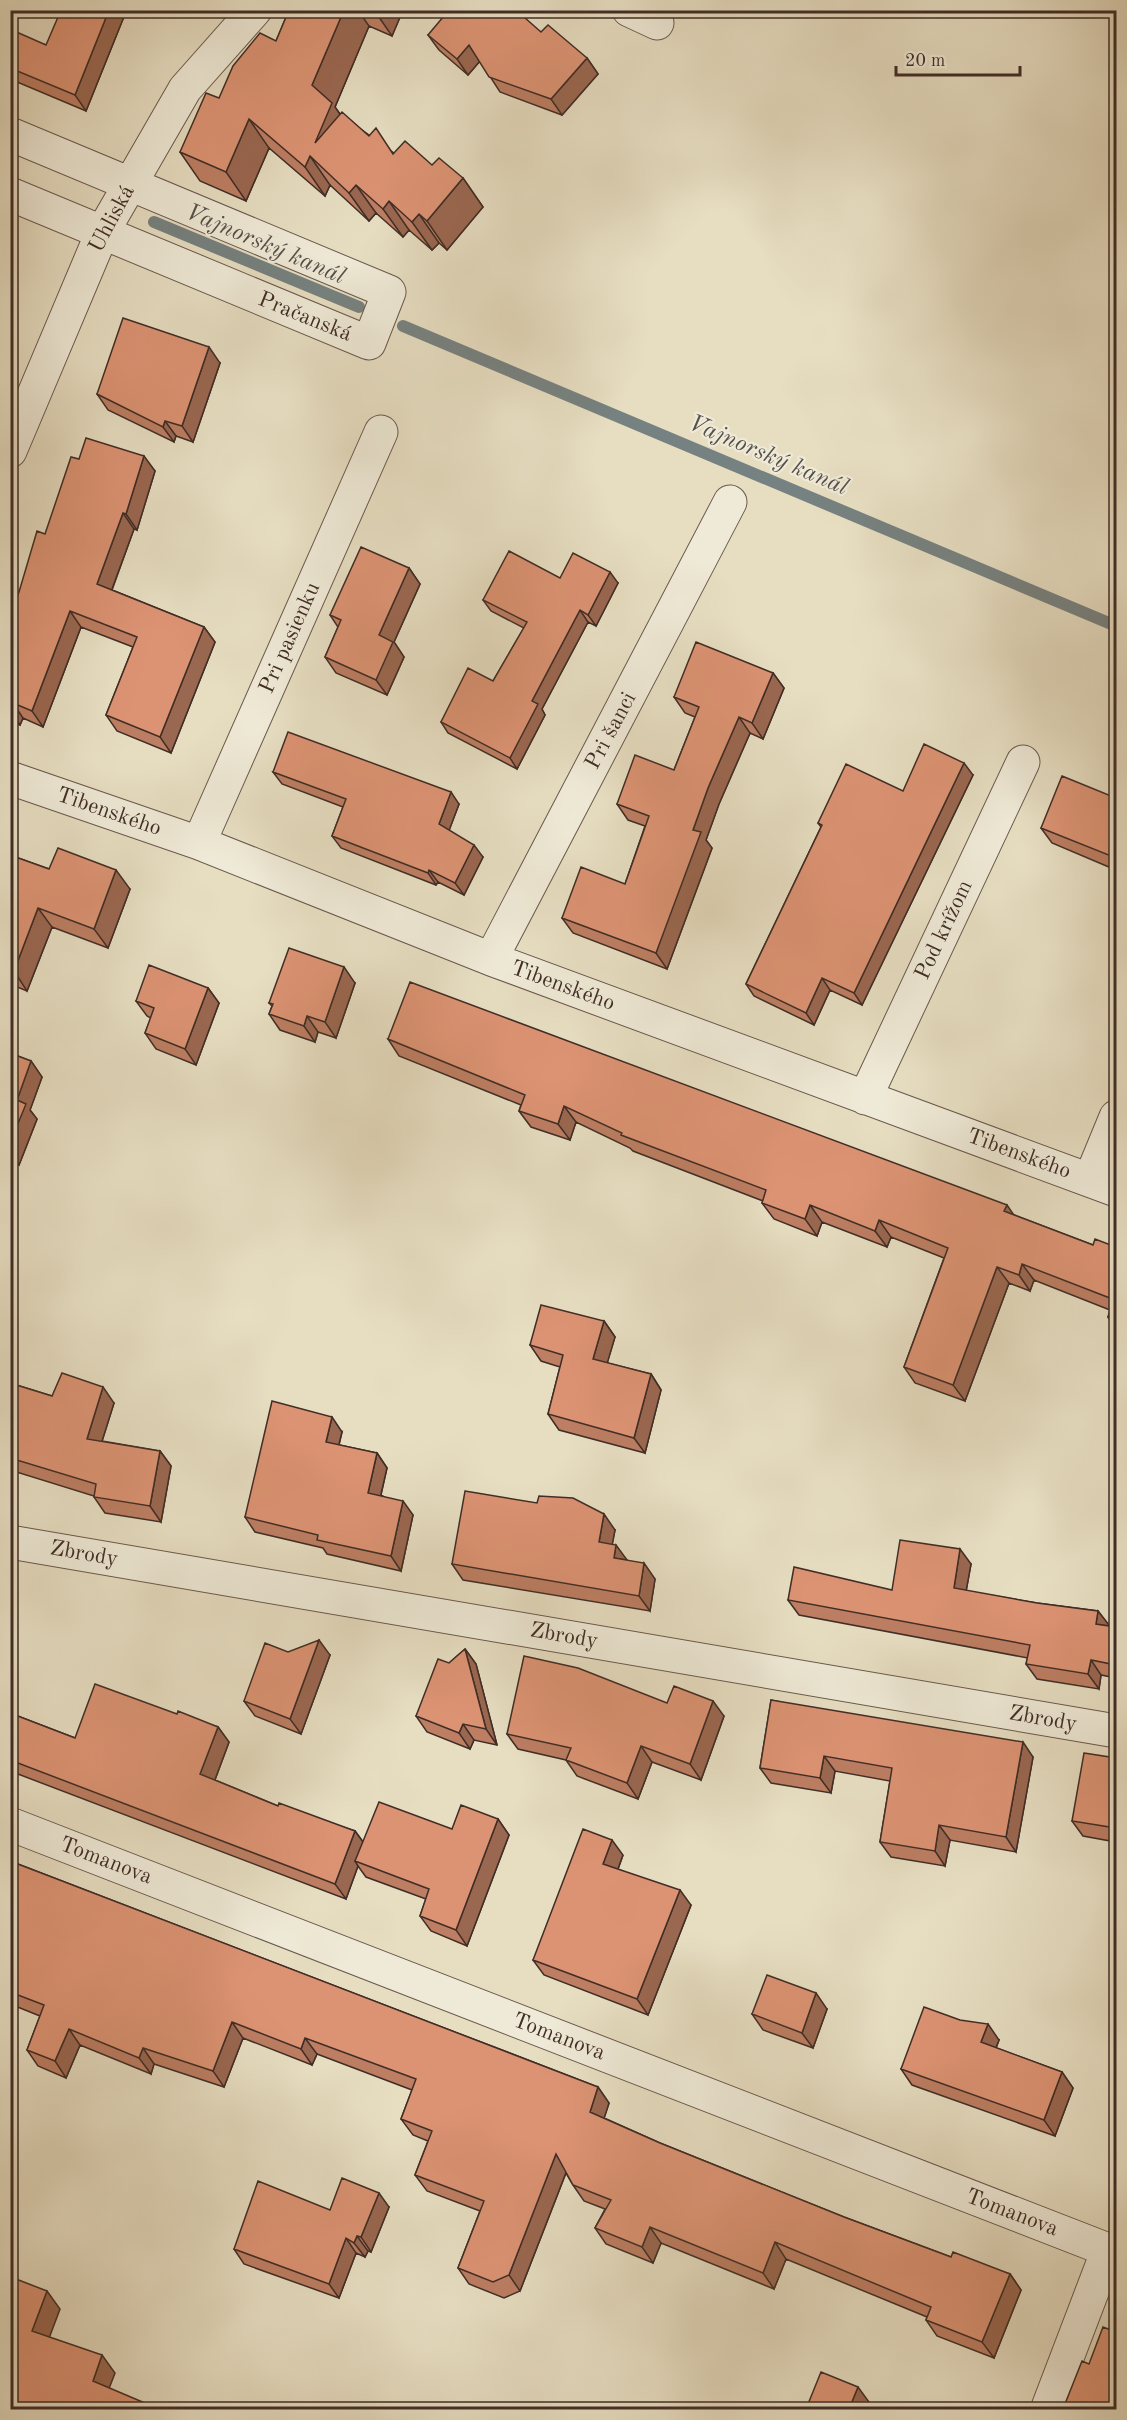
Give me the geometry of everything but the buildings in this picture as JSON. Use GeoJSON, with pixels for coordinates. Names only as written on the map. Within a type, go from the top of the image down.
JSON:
{"type":"FeatureCollection","features":[{"type":"Feature","properties":{"kind":"street","name":"Uhliská"},"geometry":{"type":"LineString","coordinates":[[10,451],[102,233],[185,89],[255,10]]}},
{"type":"Feature","properties":{"kind":"street","name":"Pračanská"},"geometry":{"type":"LineString","coordinates":[[10,134],[389,292],[369,343],[10,194]]}},
{"type":"Feature","properties":{"kind":"street","name":"Pri pasienku"},"geometry":{"type":"LineString","coordinates":[[198,843],[381,432]]}},
{"type":"Feature","properties":{"kind":"street","name":"Pri šanci"},"geometry":{"type":"LineString","coordinates":[[491,959],[730,502]]}},
{"type":"Feature","properties":{"kind":"street","name":"Pod krížom"},"geometry":{"type":"LineString","coordinates":[[865,1098],[1023,762]]}},
{"type":"Feature","properties":{"kind":"street","name":"Tibenského"},"geometry":{"type":"LineString","coordinates":[[10,778],[198,843],[491,959],[1103,1185]]}},
{"type":"Feature","properties":{"kind":"street"},"geometry":{"type":"LineString","coordinates":[[1103,1185],[1116,1117]]}},
{"type":"Feature","properties":{"kind":"street","name":"Zbrody"},"geometry":{"type":"LineString","coordinates":[[10,1542],[1116,1731]]}},
{"type":"Feature","properties":{"kind":"street","name":"Tomanova"},"geometry":{"type":"LineString","coordinates":[[10,1824],[1108,2250],[1047,2409]]}},
{"type":"Feature","properties":{"kind":"waterway","name":"Vajnorský kanál"},"geometry":{"type":"LineString","coordinates":[[154,222],[359,307]]}},
{"type":"Feature","properties":{"kind":"waterway","name":"Vajnorský kanál"},"geometry":{"type":"LineString","coordinates":[[403,326],[1116,626]]}}]}
